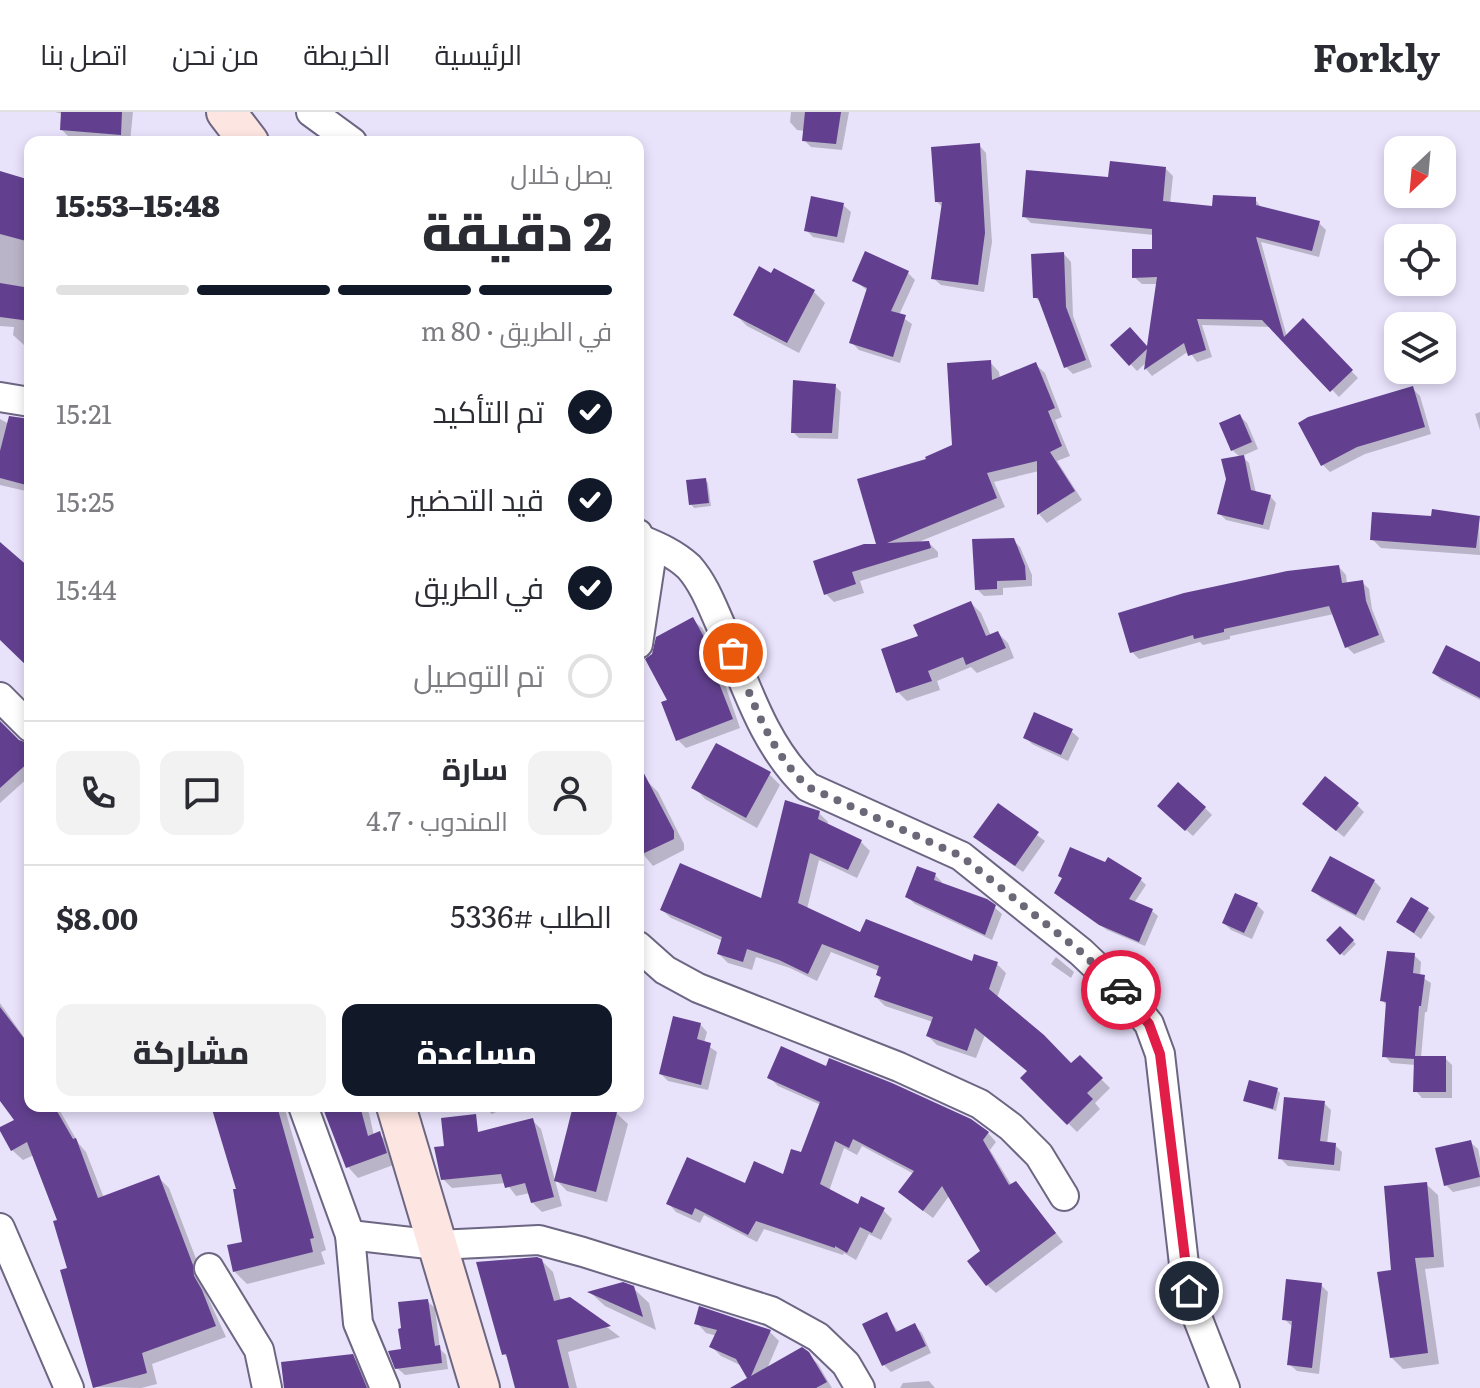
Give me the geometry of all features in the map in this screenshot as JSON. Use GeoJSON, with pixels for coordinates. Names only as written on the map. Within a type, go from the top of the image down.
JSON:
{"type":"FeatureCollection","features":[{"type":"Feature","properties":{"kind":"main road"},"geometry":{"type":"LineString","coordinates":[[226,112],[244,136]]}},
{"type":"Feature","properties":{"kind":"main road"},"geometry":{"type":"LineString","coordinates":[[398,1112],[480,1388]]}},
{"type":"Feature","properties":{"kind":"street"},"geometry":{"type":"LineString","coordinates":[[311,112],[344,136]]}},
{"type":"Feature","properties":{"kind":"street"},"geometry":{"type":"LineString","coordinates":[[0,397],[24,401]]}},
{"type":"Feature","properties":{"kind":"street"},"geometry":{"type":"LineString","coordinates":[[644,539],[670,552],[689,568],[708,594],[770,741],[790,770],[808,787],[961,856],[1081,952],[1124,993],[1149,1024],[1160,1054],[1185,1273],[1194,1309],[1225,1388]]}},
{"type":"Feature","properties":{"kind":"street"},"geometry":{"type":"LineString","coordinates":[[644,548],[650,565],[644,604]]}},
{"type":"Feature","properties":{"kind":"street"},"geometry":{"type":"LineString","coordinates":[[0,697],[24,721]]}},
{"type":"Feature","properties":{"kind":"street"},"geometry":{"type":"LineString","coordinates":[[644,951],[665,970],[698,988],[899,1067],[980,1104],[1011,1127],[1039,1155],[1064,1196]]}},
{"type":"Feature","properties":{"kind":"street"},"geometry":{"type":"LineString","coordinates":[[305,1112],[350,1235],[358,1323],[385,1388]]}},
{"type":"Feature","properties":{"kind":"street"},"geometry":{"type":"LineString","coordinates":[[0,1228],[69,1388]]}},
{"type":"Feature","properties":{"kind":"street"},"geometry":{"type":"LineString","coordinates":[[350,1235],[437,1245],[539,1240],[771,1311],[818,1337],[846,1364],[860,1388]]}},
{"type":"Feature","properties":{"kind":"street"},"geometry":{"type":"LineString","coordinates":[[209,1268],[259,1350],[267,1388]]}},
{"type":"Feature","properties":{"kind":"building"},"geometry":{"type":"Polygon","coordinates":[[[61,112],[122,112],[121,135],[60,130],[61,112]]]}},
{"type":"Feature","properties":{"kind":"building"},"geometry":{"type":"Polygon","coordinates":[[[805,112],[841,112],[836,144],[802,141],[805,112]]]}},
{"type":"Feature","properties":{"kind":"building"},"geometry":{"type":"Polygon","coordinates":[[[980,143],[985,233],[978,285],[931,279],[942,202],[935,202],[931,147],[980,143]]]}},
{"type":"Feature","properties":{"kind":"building"},"geometry":{"type":"Polygon","coordinates":[[[1110,161],[1166,167],[1163,201],[1212,206],[1213,195],[1256,197],[1256,205],[1320,221],[1312,251],[1256,237],[1284,337],[1303,318],[1353,370],[1330,392],[1262,320],[1197,319],[1206,350],[1188,356],[1184,343],[1144,370],[1147,349],[1129,366],[1110,345],[1130,327],[1147,346],[1157,277],[1132,278],[1132,249],[1152,249],[1152,229],[1022,217],[1026,170],[1108,177],[1110,161]]]}},
{"type":"Feature","properties":{"kind":"building"},"geometry":{"type":"Polygon","coordinates":[[[0,171],[24,178],[24,240],[0,234],[0,171]]]}},
{"type":"Feature","properties":{"kind":"building"},"geometry":{"type":"Polygon","coordinates":[[[811,196],[844,203],[837,237],[804,231],[811,196]]]}},
{"type":"Feature","properties":{"kind":"building"},"geometry":{"type":"Polygon","coordinates":[[[865,251],[909,271],[891,311],[906,315],[893,357],[849,343],[867,288],[852,281],[865,251]]]}},
{"type":"Feature","properties":{"kind":"building"},"geometry":{"type":"Polygon","coordinates":[[[1064,252],[1066,307],[1086,360],[1064,368],[1038,298],[1033,298],[1031,254],[1064,252]]]}},
{"type":"Feature","properties":{"kind":"building"},"geometry":{"type":"Polygon","coordinates":[[[759,266],[771,273],[774,268],[815,290],[787,343],[733,315],[759,266]]]}},
{"type":"Feature","properties":{"kind":"building"},"geometry":{"type":"Polygon","coordinates":[[[0,283],[24,287],[24,320],[0,317],[0,283]]]}},
{"type":"Feature","properties":{"kind":"building"},"geometry":{"type":"Polygon","coordinates":[[[991,360],[992,380],[1036,362],[1055,408],[1048,411],[1062,446],[1050,452],[1075,491],[1037,515],[1037,461],[987,473],[997,498],[887,543],[929,541],[931,548],[852,572],[856,584],[824,595],[813,561],[864,544],[876,544],[857,479],[926,459],[952,445],[947,363],[991,360]]]}},
{"type":"Feature","properties":{"kind":"building"},"geometry":{"type":"Polygon","coordinates":[[[793,380],[836,384],[832,433],[791,433],[793,380]]]}},
{"type":"Feature","properties":{"kind":"building"},"geometry":{"type":"Polygon","coordinates":[[[1413,386],[1425,427],[1357,447],[1321,466],[1298,423],[1308,417],[1413,386]]]}},
{"type":"Feature","properties":{"kind":"building"},"geometry":{"type":"Polygon","coordinates":[[[1240,414],[1252,442],[1231,451],[1219,423],[1240,414]]]}},
{"type":"Feature","properties":{"kind":"building"},"geometry":{"type":"Polygon","coordinates":[[[9,416],[24,418],[24,484],[0,478],[0,451],[9,416]]]}},
{"type":"Feature","properties":{"kind":"building"},"geometry":{"type":"Polygon","coordinates":[[[1244,455],[1251,490],[1271,495],[1263,525],[1217,514],[1226,479],[1221,459],[1244,455]]]}},
{"type":"Feature","properties":{"kind":"building"},"geometry":{"type":"Polygon","coordinates":[[[706,478],[709,503],[689,505],[686,480],[706,478]]]}},
{"type":"Feature","properties":{"kind":"building"},"geometry":{"type":"Polygon","coordinates":[[[1432,509],[1480,516],[1476,548],[1370,540],[1372,512],[1431,516],[1432,509]]]}},
{"type":"Feature","properties":{"kind":"building"},"geometry":{"type":"Polygon","coordinates":[[[1014,538],[1025,566],[1026,580],[997,581],[997,589],[975,590],[972,539],[1014,538]]]}},
{"type":"Feature","properties":{"kind":"building"},"geometry":{"type":"Polygon","coordinates":[[[0,542],[24,563],[24,663],[0,640],[0,542]]]}},
{"type":"Feature","properties":{"kind":"building"},"geometry":{"type":"Polygon","coordinates":[[[1339,565],[1342,583],[1363,580],[1366,601],[1379,635],[1345,648],[1329,606],[1224,629],[1224,632],[1194,639],[1193,635],[1130,653],[1118,613],[1184,593],[1287,571],[1339,565]]]}},
{"type":"Feature","properties":{"kind":"building"},"geometry":{"type":"Polygon","coordinates":[[[971,601],[986,636],[998,631],[1006,648],[966,665],[963,657],[928,671],[932,681],[896,693],[881,649],[918,636],[913,625],[971,601]]]}},
{"type":"Feature","properties":{"kind":"building"},"geometry":{"type":"Polygon","coordinates":[[[693,617],[716,659],[713,661],[720,677],[717,678],[733,719],[676,741],[661,702],[667,700],[645,659],[652,654],[656,637],[693,617]]]}},
{"type":"Feature","properties":{"kind":"building"},"geometry":{"type":"Polygon","coordinates":[[[1446,645],[1480,662],[1480,698],[1432,673],[1446,645]]]}},
{"type":"Feature","properties":{"kind":"building"},"geometry":{"type":"Polygon","coordinates":[[[1034,712],[1073,729],[1061,755],[1023,738],[1034,712]]]}},
{"type":"Feature","properties":{"kind":"building"},"geometry":{"type":"Polygon","coordinates":[[[0,721],[24,742],[24,766],[0,788],[0,721]]]}},
{"type":"Feature","properties":{"kind":"building"},"geometry":{"type":"Polygon","coordinates":[[[716,743],[771,772],[746,818],[691,788],[716,743]]]}},
{"type":"Feature","properties":{"kind":"building"},"geometry":{"type":"Polygon","coordinates":[[[644,774],[674,831],[674,839],[644,853],[644,774]]]}},
{"type":"Feature","properties":{"kind":"building"},"geometry":{"type":"Polygon","coordinates":[[[1325,776],[1359,803],[1336,831],[1302,804],[1325,776]]]}},
{"type":"Feature","properties":{"kind":"building"},"geometry":{"type":"Polygon","coordinates":[[[1178,782],[1206,807],[1185,831],[1157,806],[1178,782]]]}},
{"type":"Feature","properties":{"kind":"building"},"geometry":{"type":"Polygon","coordinates":[[[785,800],[820,811],[818,819],[862,840],[848,870],[810,853],[798,903],[860,932],[866,919],[972,961],[974,954],[998,962],[989,989],[1044,1035],[1071,1063],[1080,1055],[1103,1078],[1087,1093],[1093,1099],[1067,1125],[1020,1078],[1027,1071],[975,1028],[967,1051],[926,1036],[933,1017],[874,997],[881,977],[876,975],[879,966],[822,944],[808,974],[747,949],[743,962],[717,954],[722,937],[660,910],[680,863],[761,898],[785,800]]]}},
{"type":"Feature","properties":{"kind":"building"},"geometry":{"type":"Polygon","coordinates":[[[998,803],[1039,832],[1015,866],[973,837],[998,803]]]}},
{"type":"Feature","properties":{"kind":"building"},"geometry":{"type":"Polygon","coordinates":[[[1070,847],[1105,862],[1108,857],[1142,878],[1129,899],[1153,909],[1139,942],[1099,925],[1054,893],[1062,878],[1058,876],[1070,847]]]}},
{"type":"Feature","properties":{"kind":"building"},"geometry":{"type":"Polygon","coordinates":[[[1330,856],[1375,880],[1356,915],[1311,891],[1330,856]]]}},
{"type":"Feature","properties":{"kind":"building"},"geometry":{"type":"Polygon","coordinates":[[[917,866],[936,873],[934,880],[996,905],[985,935],[905,897],[917,866]]]}},
{"type":"Feature","properties":{"kind":"building"},"geometry":{"type":"Polygon","coordinates":[[[1235,893],[1258,903],[1244,933],[1222,923],[1235,893]]]}},
{"type":"Feature","properties":{"kind":"building"},"geometry":{"type":"Polygon","coordinates":[[[1411,897],[1429,908],[1414,933],[1396,922],[1411,897]]]}},
{"type":"Feature","properties":{"kind":"building"},"geometry":{"type":"Polygon","coordinates":[[[1340,926],[1354,940],[1340,955],[1326,940],[1340,926]]]}},
{"type":"Feature","properties":{"kind":"building"},"geometry":{"type":"Polygon","coordinates":[[[1387,951],[1415,953],[1413,973],[1425,975],[1415,1056],[1446,1056],[1446,1092],[1413,1092],[1414,1059],[1382,1057],[1386,1002],[1380,1001],[1387,951]]]}},
{"type":"Feature","properties":{"kind":"building"},"geometry":{"type":"Polygon","coordinates":[[[0,1007],[24,1038],[24,1112],[57,1112],[73,1139],[76,1138],[98,1198],[159,1175],[193,1265],[194,1276],[216,1326],[142,1353],[147,1373],[93,1388],[60,1270],[67,1268],[53,1221],[57,1220],[27,1142],[11,1151],[0,1131],[0,1127],[14,1120],[0,1101],[0,1007]]]}},
{"type":"Feature","properties":{"kind":"building"},"geometry":{"type":"Polygon","coordinates":[[[673,1016],[701,1023],[697,1039],[711,1043],[701,1085],[659,1074],[673,1016]]]}},
{"type":"Feature","properties":{"kind":"building"},"geometry":{"type":"Polygon","coordinates":[[[781,1046],[826,1066],[829,1058],[971,1119],[989,1132],[983,1140],[1009,1185],[1016,1181],[1056,1233],[986,1286],[967,1261],[980,1251],[942,1186],[923,1211],[898,1192],[914,1171],[853,1139],[849,1148],[835,1141],[820,1184],[858,1204],[861,1196],[885,1208],[872,1233],[860,1227],[847,1253],[835,1246],[756,1221],[748,1235],[695,1208],[692,1215],[666,1204],[687,1157],[745,1183],[754,1161],[783,1174],[791,1149],[801,1152],[820,1102],[767,1078],[781,1046]]]}},
{"type":"Feature","properties":{"kind":"building"},"geometry":{"type":"Polygon","coordinates":[[[1249,1080],[1278,1088],[1273,1109],[1243,1101],[1249,1080]]]}},
{"type":"Feature","properties":{"kind":"building"},"geometry":{"type":"Polygon","coordinates":[[[1284,1097],[1325,1101],[1320,1141],[1336,1143],[1334,1165],[1278,1159],[1284,1097]]]}},
{"type":"Feature","properties":{"kind":"building"},"geometry":{"type":"Polygon","coordinates":[[[213,1112],[279,1112],[314,1238],[310,1239],[313,1252],[233,1272],[227,1245],[242,1242],[233,1189],[236,1189],[213,1112]]]}},
{"type":"Feature","properties":{"kind":"building"},"geometry":{"type":"Polygon","coordinates":[[[324,1112],[362,1112],[368,1136],[380,1131],[387,1153],[346,1168],[324,1112]]]}},
{"type":"Feature","properties":{"kind":"building"},"geometry":{"type":"Polygon","coordinates":[[[571,1112],[617,1112],[596,1192],[554,1181],[571,1112]]]}},
{"type":"Feature","properties":{"kind":"building"},"geometry":{"type":"Polygon","coordinates":[[[476,1114],[478,1132],[533,1118],[554,1197],[531,1203],[525,1183],[505,1188],[501,1174],[441,1180],[434,1147],[444,1146],[441,1118],[476,1114]]]}},
{"type":"Feature","properties":{"kind":"building"},"geometry":{"type":"Polygon","coordinates":[[[1471,1140],[1480,1177],[1444,1186],[1435,1148],[1471,1140]]]}},
{"type":"Feature","properties":{"kind":"building"},"geometry":{"type":"Polygon","coordinates":[[[1427,1182],[1434,1257],[1415,1258],[1428,1353],[1390,1358],[1377,1272],[1391,1270],[1384,1186],[1427,1182]]]}},
{"type":"Feature","properties":{"kind":"building"},"geometry":{"type":"Polygon","coordinates":[[[542,1259],[554,1301],[570,1297],[611,1326],[557,1340],[569,1388],[515,1388],[506,1354],[502,1355],[476,1262],[542,1259]]]}},
{"type":"Feature","properties":{"kind":"building"},"geometry":{"type":"Polygon","coordinates":[[[1286,1279],[1322,1283],[1312,1368],[1287,1365],[1292,1321],[1282,1320],[1286,1279]]]}},
{"type":"Feature","properties":{"kind":"building"},"geometry":{"type":"Polygon","coordinates":[[[623,1282],[634,1286],[643,1317],[587,1292],[623,1282]]]}},
{"type":"Feature","properties":{"kind":"building"},"geometry":{"type":"Polygon","coordinates":[[[428,1299],[435,1346],[440,1345],[442,1363],[395,1369],[388,1351],[401,1349],[398,1302],[428,1299]]]}},
{"type":"Feature","properties":{"kind":"building"},"geometry":{"type":"Polygon","coordinates":[[[699,1306],[771,1330],[751,1376],[802,1347],[809,1352],[827,1382],[816,1388],[730,1388],[747,1378],[736,1359],[709,1347],[717,1330],[694,1324],[699,1306]]]}},
{"type":"Feature","properties":{"kind":"building"},"geometry":{"type":"Polygon","coordinates":[[[887,1312],[896,1332],[915,1323],[926,1346],[882,1366],[862,1324],[887,1312]]]}},
{"type":"Feature","properties":{"kind":"building"},"geometry":{"type":"Polygon","coordinates":[[[353,1354],[367,1388],[284,1388],[281,1362],[353,1354]]]}},
{"type":"Feature","properties":{"kind":"way so far"},"geometry":{"type":"LineString","coordinates":[[733,653],[770,741],[790,770],[808,787],[961,856],[1081,952],[1121,990]]}},
{"type":"Feature","properties":{"kind":"route"},"geometry":{"type":"LineString","coordinates":[[1121,990],[1149,1024],[1160,1054],[1189,1291]]}}]}
